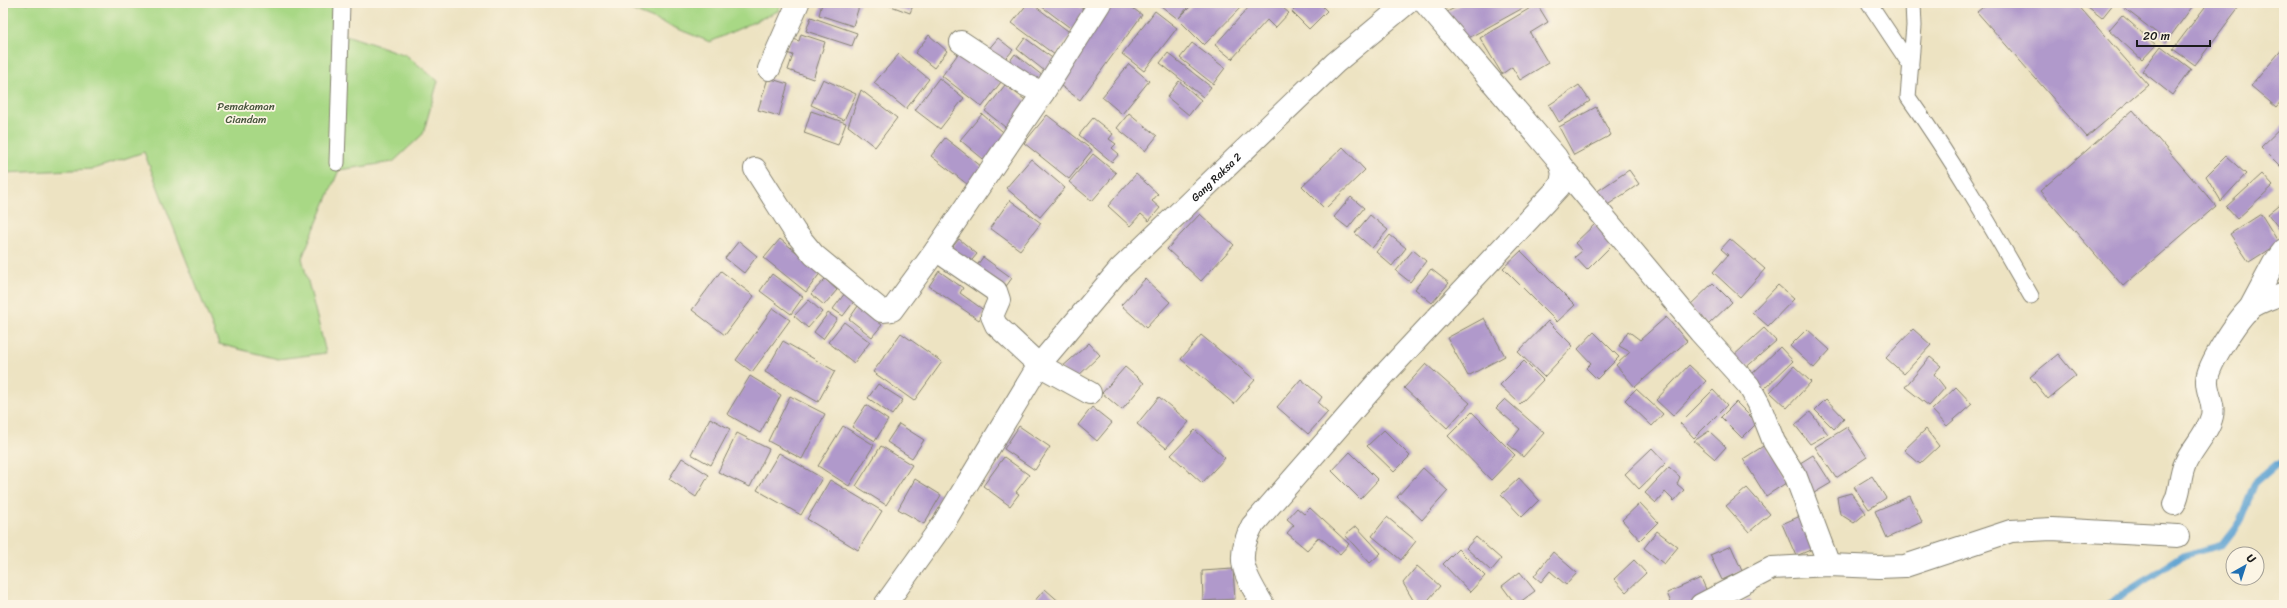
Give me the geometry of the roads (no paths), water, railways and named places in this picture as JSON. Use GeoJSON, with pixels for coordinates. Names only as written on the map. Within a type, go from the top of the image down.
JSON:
{"type":"FeatureCollection","features":[{"type":"Feature","properties":{"kind":"street"},"geometry":{"type":"LineString","coordinates":[[769,69],[798,3]]}},
{"type":"Feature","properties":{"kind":"street"},"geometry":{"type":"LineString","coordinates":[[755,169],[795,232],[814,255],[882,311],[892,310],[936,250],[1043,93],[1100,3]]}},
{"type":"Feature","properties":{"kind":"street","name":"Gang Raksa 2"},"geometry":{"type":"LineString","coordinates":[[885,605],[943,524],[1039,365],[1119,270],[1335,63],[1407,3]]}},
{"type":"Feature","properties":{"kind":"street"},"geometry":{"type":"LineString","coordinates":[[1425,3],[1556,157],[1563,168],[1700,332],[1749,386],[1759,404],[1774,442],[1796,477],[1829,565]]}},
{"type":"Feature","properties":{"kind":"street"},"geometry":{"type":"LineString","coordinates":[[961,42],[1021,82],[1043,93]]}},
{"type":"Feature","properties":{"kind":"street"},"geometry":{"type":"LineString","coordinates":[[1263,605],[1245,576],[1242,564],[1243,545],[1252,526],[1382,377],[1559,187],[1563,176],[1563,168]]}},
{"type":"Feature","properties":{"kind":"street"},"geometry":{"type":"LineString","coordinates":[[936,250],[996,291],[999,300],[992,316],[994,322],[1039,365],[1090,393]]}},
{"type":"Feature","properties":{"kind":"street"},"geometry":{"type":"LineString","coordinates":[[2174,504],[2179,495],[2180,478],[2184,465],[2212,415],[2212,405],[2207,381],[2209,372],[2228,337],[2249,310],[2274,263],[2284,250]]}},
{"type":"Feature","properties":{"kind":"street"},"geometry":{"type":"LineString","coordinates":[[2249,310],[2284,293]]}},
{"type":"Feature","properties":{"kind":"street"},"geometry":{"type":"LineString","coordinates":[[1701,605],[1772,568],[1829,565],[1879,568],[1905,566],[2011,531],[2052,529],[2178,536]]}},
{"type":"Feature","properties":{"kind":"lane"},"geometry":{"type":"LineString","coordinates":[[337,163],[342,3]]}},
{"type":"Feature","properties":{"kind":"lane"},"geometry":{"type":"LineString","coordinates":[[1869,3],[1911,66]]}},
{"type":"Feature","properties":{"kind":"lane"},"geometry":{"type":"LineString","coordinates":[[1913,3],[1914,26],[1908,97],[1932,131],[1979,206],[2030,296]]}},
{"type":"Feature","properties":{"kind":"waterway"},"geometry":{"type":"LineString","coordinates":[[2107,605],[2182,556],[2222,545],[2239,523],[2255,483],[2277,464],[2284,462]]}},
{"type":"Feature","properties":{"kind":"park label","name":"Pemakaman Ciandam"},"geometry":{"type":"Point","coordinates":[246,112]}}]}
